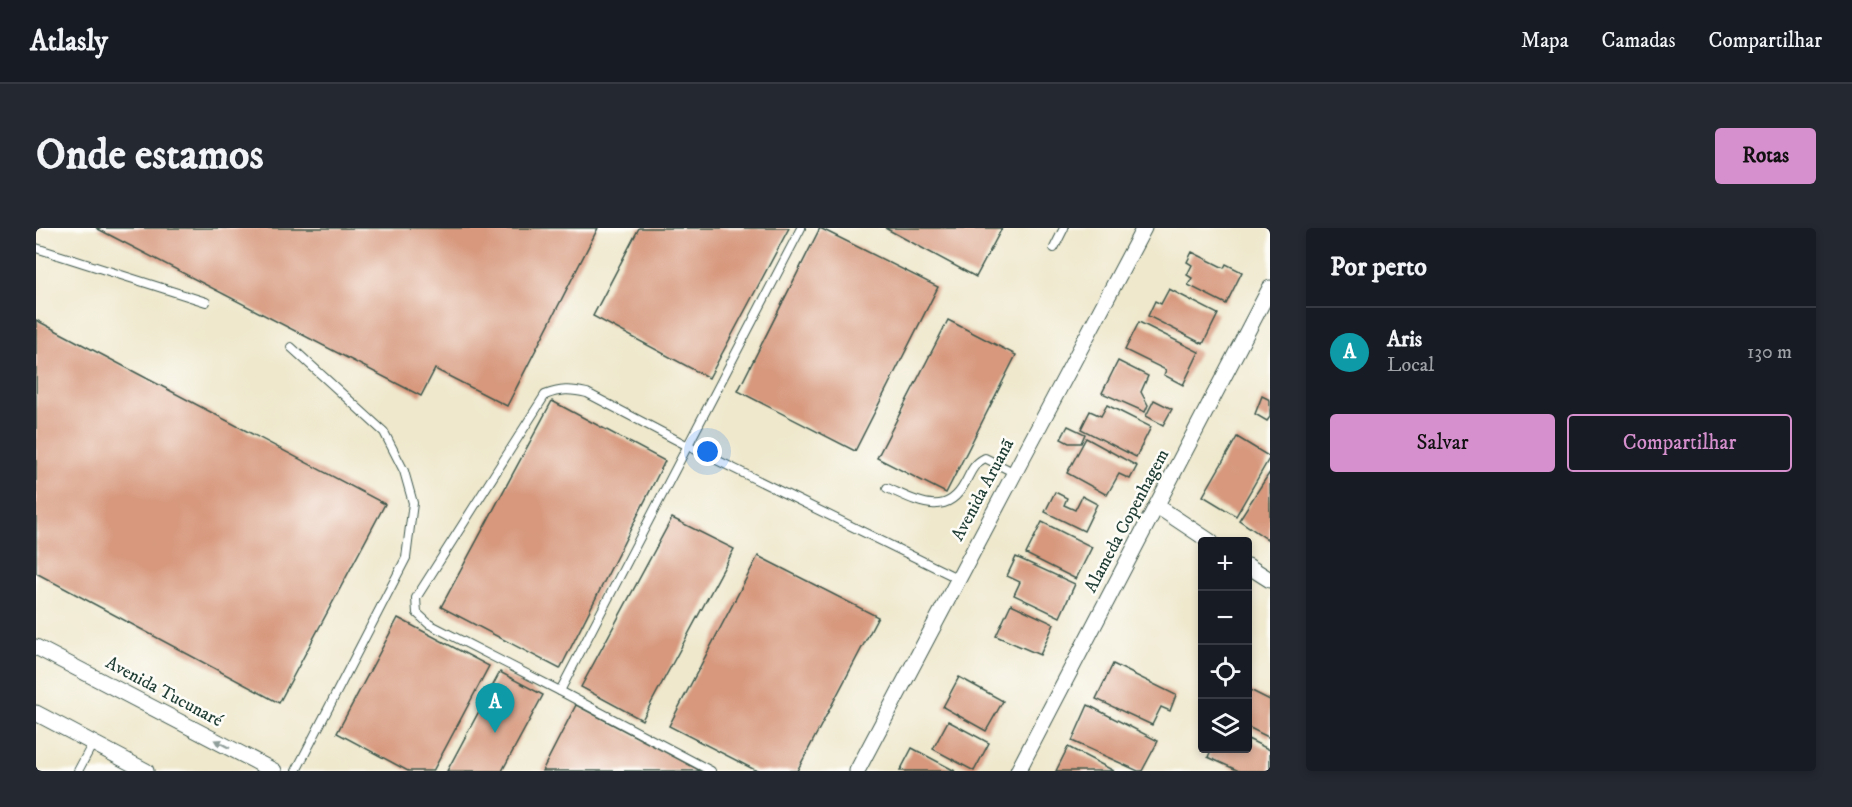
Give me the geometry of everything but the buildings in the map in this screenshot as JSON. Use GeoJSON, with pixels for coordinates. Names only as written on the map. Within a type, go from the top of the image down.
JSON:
{"type":"FeatureCollection","features":[{"type":"Feature","properties":{"kind":"street","name":"Avenida Aruanã"},"geometry":{"type":"LineString","coordinates":[[857,771],[1144,228]]}},
{"type":"Feature","properties":{"kind":"street","name":"Alameda Copenhagem"},"geometry":{"type":"LineString","coordinates":[[1018,771],[1270,288]]}},
{"type":"Feature","properties":{"kind":"street"},"geometry":{"type":"LineString","coordinates":[[1157,506],[1204,537]]}},
{"type":"Feature","properties":{"kind":"street"},"geometry":{"type":"LineString","coordinates":[[1252,569],[1270,580]]}},
{"type":"Feature","properties":{"kind":"street","name":"Avenida Tucunaré"},"geometry":{"type":"LineString","coordinates":[[36,647],[274,771]]}},
{"type":"Feature","properties":{"kind":"street"},"geometry":{"type":"LineString","coordinates":[[36,713],[146,771]]}},
{"type":"Feature","properties":{"kind":"lane"},"geometry":{"type":"LineString","coordinates":[[560,691],[801,228]]}},
{"type":"Feature","properties":{"kind":"lane"},"geometry":{"type":"LineString","coordinates":[[1054,248],[1064,228]]}},
{"type":"Feature","properties":{"kind":"lane"},"geometry":{"type":"LineString","coordinates":[[36,248],[206,302]]}},
{"type":"Feature","properties":{"kind":"lane"},"geometry":{"type":"LineString","coordinates":[[291,347],[384,432],[404,471],[413,503],[405,558],[296,771]]}},
{"type":"Feature","properties":{"kind":"lane"},"geometry":{"type":"LineString","coordinates":[[711,771],[429,624],[417,612],[416,598],[544,395],[557,390],[572,389],[587,393],[688,446],[959,579]]}},
{"type":"Feature","properties":{"kind":"lane"},"geometry":{"type":"LineString","coordinates":[[887,488],[926,505],[943,504],[960,493],[977,462],[985,458],[1015,472]]}},
{"type":"Feature","properties":{"kind":"lane"},"geometry":{"type":"LineString","coordinates":[[78,771],[93,743]]}},
{"type":"Feature","properties":{"kind":"place","name":"Aris"},"geometry":{"type":"Point","coordinates":[495,733]}}]}
